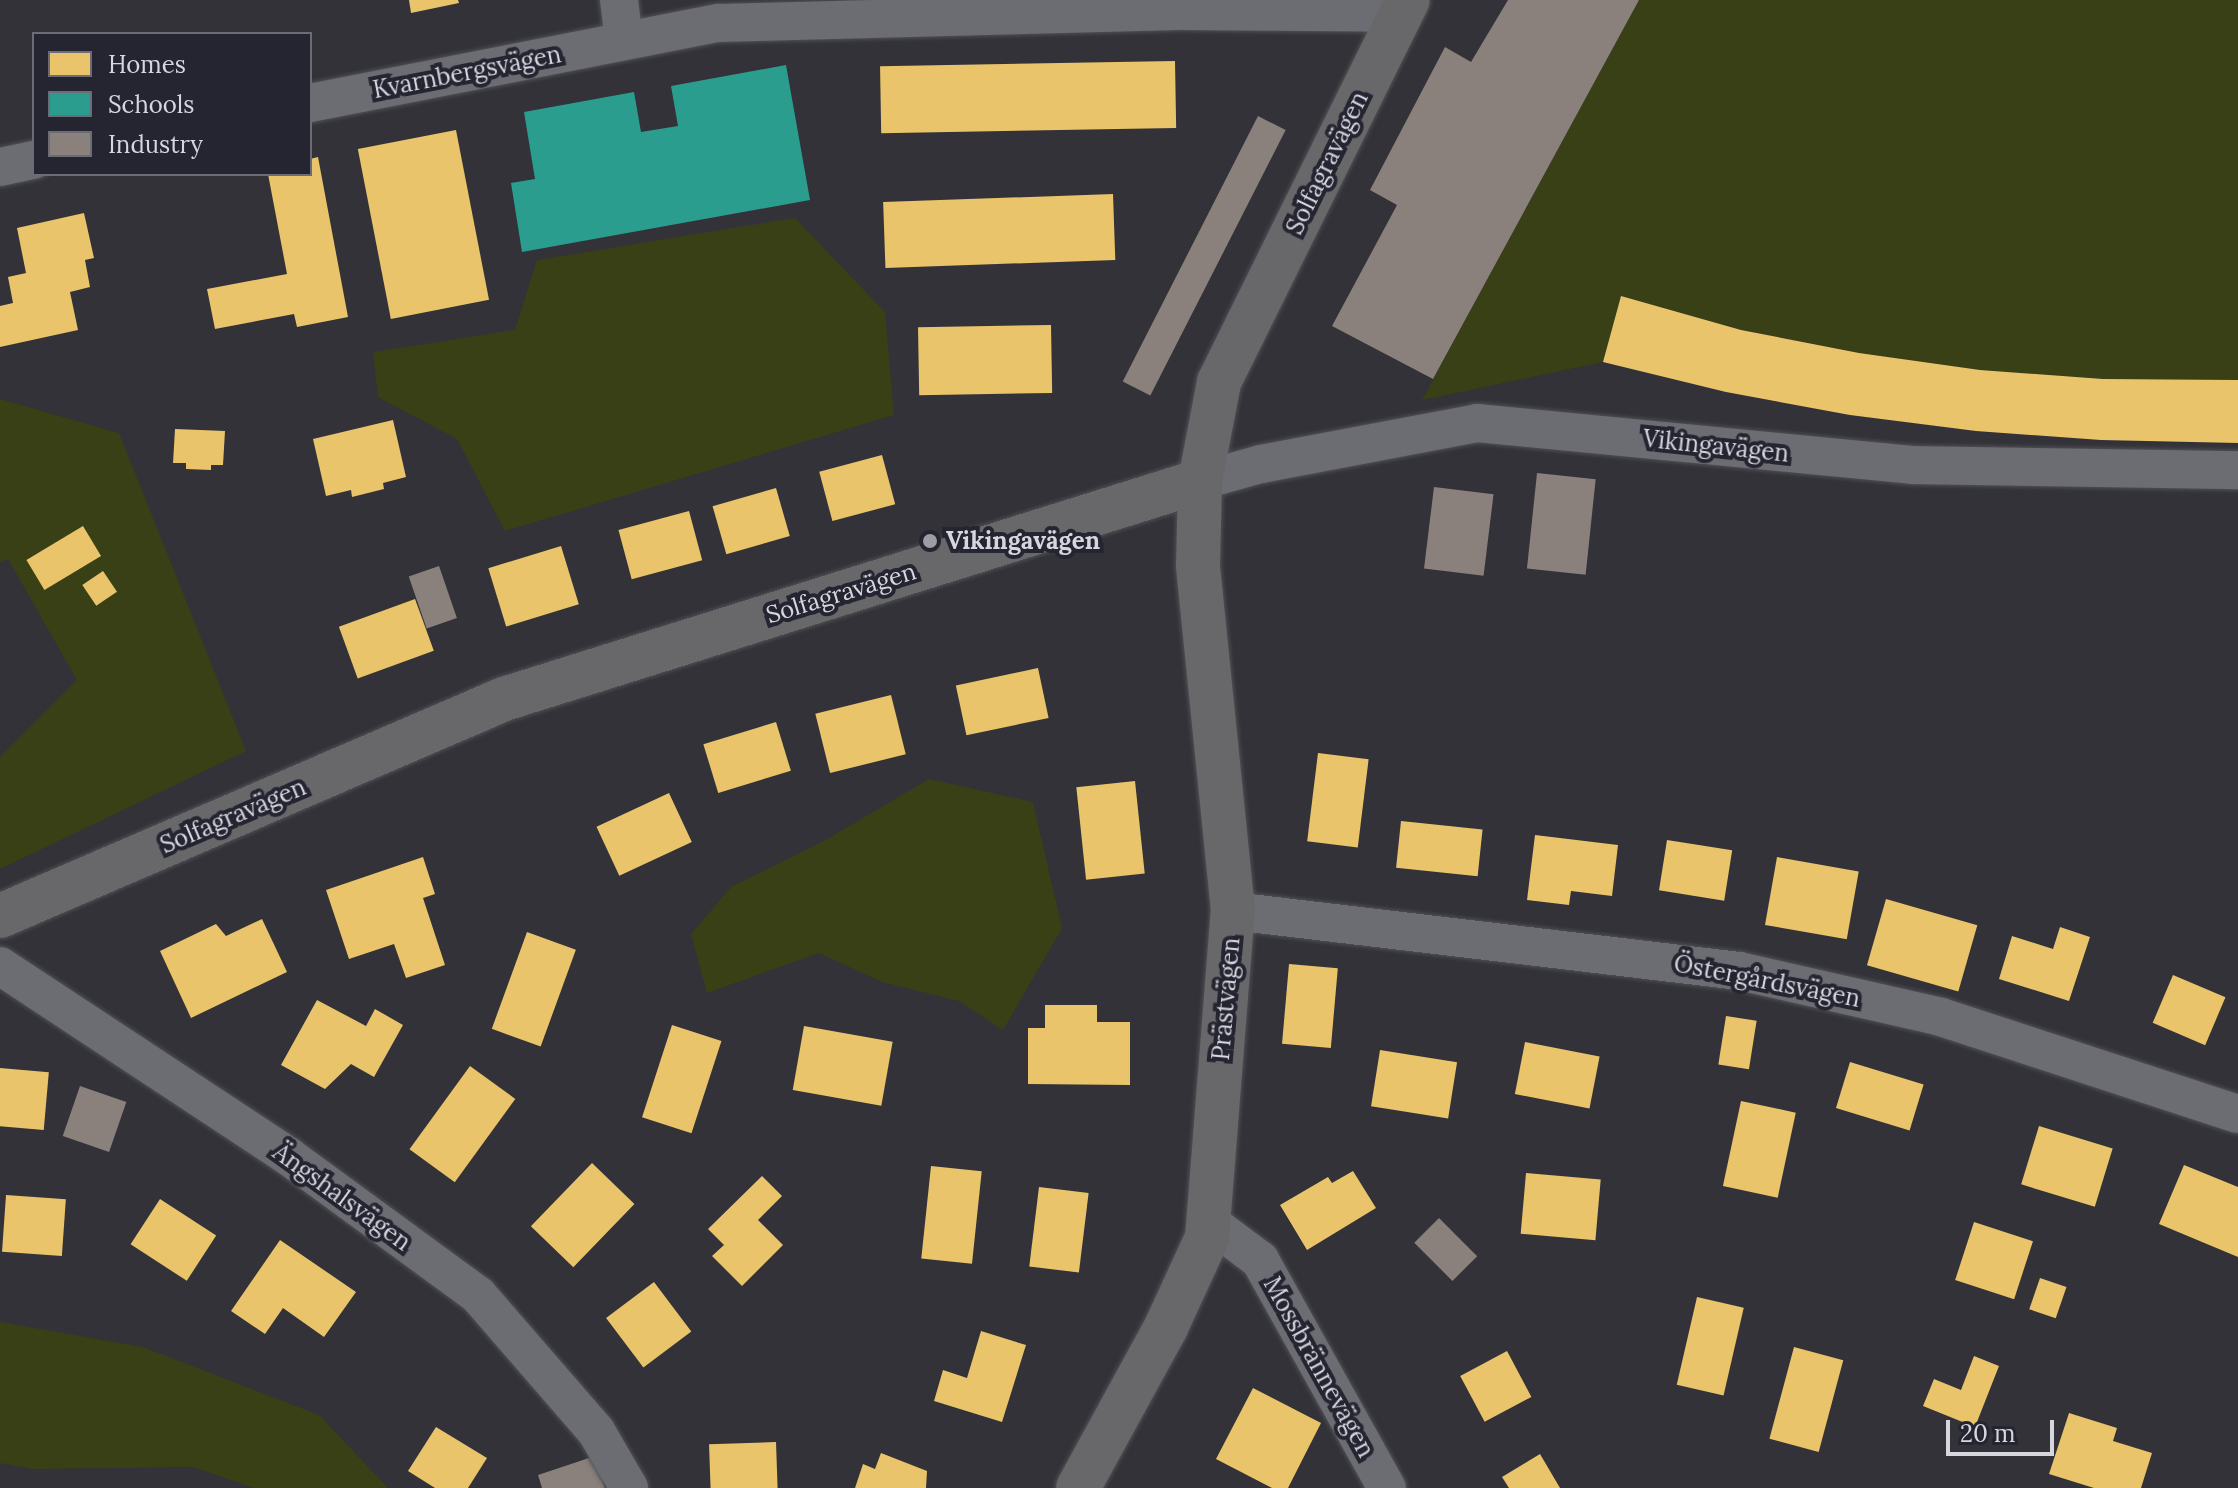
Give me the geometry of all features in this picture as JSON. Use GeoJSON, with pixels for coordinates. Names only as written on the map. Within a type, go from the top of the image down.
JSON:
{"type":"FeatureCollection","features":[{"type":"Feature","properties":{"kind":"street"},"geometry":{"type":"LineString","coordinates":[[619,0],[624,41]]}},
{"type":"Feature","properties":{"kind":"street","name":"Kvarnbergsvägen"},"geometry":{"type":"LineString","coordinates":[[312,103],[719,23],[1100,7],[1404,6]]}},
{"type":"Feature","properties":{"kind":"street","name":"Solfagravägen"},"geometry":{"type":"LineString","coordinates":[[0,916],[504,699],[1200,481],[1219,382],[1404,6]]}},
{"type":"Feature","properties":{"kind":"street"},"geometry":{"type":"LineString","coordinates":[[0,167],[32,160]]}},
{"type":"Feature","properties":{"kind":"street","name":"Vikingavägen"},"geometry":{"type":"LineString","coordinates":[[1200,481],[1261,464],[1477,423],[1902,465],[2238,470]]}},
{"type":"Feature","properties":{"kind":"street","name":"Prästvägen"},"geometry":{"type":"LineString","coordinates":[[1078,1488],[1166,1327],[1207,1238],[1233,911],[1198,565],[1200,481]]}},
{"type":"Feature","properties":{"kind":"street","name":"Östergårdsvägen"},"geometry":{"type":"LineString","coordinates":[[1233,911],[1739,971],[1941,1017],[2238,1114]]}},
{"type":"Feature","properties":{"kind":"street","name":"Ängshalsvägen"},"geometry":{"type":"LineString","coordinates":[[0,966],[288,1156],[478,1295],[596,1431],[629,1488]]}},
{"type":"Feature","properties":{"kind":"street","name":"Mossbrännevägen"},"geometry":{"type":"LineString","coordinates":[[1208,1221],[1260,1260],[1387,1488]]}},
{"type":"Feature","properties":{"kind":"green space"},"geometry":{"type":"Polygon","coordinates":[[[1639,0],[2238,0],[2238,380],[2103,379],[1980,370],[1859,353],[1741,330],[1621,296],[1603,362],[1422,400],[1639,0]]]}},
{"type":"Feature","properties":{"kind":"green space"},"geometry":{"type":"Polygon","coordinates":[[[795,218],[885,312],[894,415],[505,531],[457,439],[378,397],[373,352],[515,330],[537,260],[795,218]]]}},
{"type":"Feature","properties":{"kind":"green space"},"geometry":{"type":"Polygon","coordinates":[[[0,399],[119,433],[246,751],[0,869],[0,757],[77,680],[8,559],[0,562],[0,399]]]}},
{"type":"Feature","properties":{"kind":"green space"},"geometry":{"type":"Polygon","coordinates":[[[929,779],[1033,802],[1062,928],[1003,1030],[959,1001],[882,982],[819,953],[707,993],[691,934],[731,887],[824,841],[929,779]]]}},
{"type":"Feature","properties":{"kind":"green space"},"geometry":{"type":"Polygon","coordinates":[[[0,1322],[143,1347],[319,1415],[388,1488],[253,1488],[194,1467],[34,1469],[0,1463],[0,1322]]]}},
{"type":"Feature","properties":{"kind":"building: Homes"},"geometry":{"type":"Polygon","coordinates":[[[409,0],[458,0],[459,3],[411,13],[409,0]]]}},
{"type":"Feature","properties":{"kind":"building: Homes"},"geometry":{"type":"Polygon","coordinates":[[[1175,61],[1176,128],[881,133],[880,66],[1175,61]]]}},
{"type":"Feature","properties":{"kind":"building: Homes"},"geometry":{"type":"Polygon","coordinates":[[[456,130],[489,300],[391,319],[358,149],[456,130]]]}},
{"type":"Feature","properties":{"kind":"building: Homes"},"geometry":{"type":"Polygon","coordinates":[[[318,157],[348,317],[297,327],[294,314],[215,329],[207,289],[287,274],[268,176],[312,176],[312,158],[318,157]]]}},
{"type":"Feature","properties":{"kind":"building: Homes"},"geometry":{"type":"Polygon","coordinates":[[[1113,194],[1115,260],[885,268],[883,202],[1113,194]]]}},
{"type":"Feature","properties":{"kind":"building: Homes"},"geometry":{"type":"Polygon","coordinates":[[[84,213],[94,258],[85,260],[90,287],[70,292],[78,330],[0,347],[0,306],[13,303],[8,277],[26,273],[17,228],[84,213]]]}},
{"type":"Feature","properties":{"kind":"building: Homes"},"geometry":{"type":"Polygon","coordinates":[[[1621,296],[1741,330],[1859,353],[1980,370],[2103,379],[2238,380],[2238,443],[2101,440],[1976,431],[1850,415],[1726,392],[1603,362],[1621,296]]]}},
{"type":"Feature","properties":{"kind":"building: Homes"},"geometry":{"type":"Polygon","coordinates":[[[1051,325],[1052,393],[919,395],[918,327],[1051,325]]]}},
{"type":"Feature","properties":{"kind":"building: Homes"},"geometry":{"type":"Polygon","coordinates":[[[393,420],[406,477],[383,483],[384,489],[352,497],[351,490],[326,496],[313,439],[393,420]]]}},
{"type":"Feature","properties":{"kind":"building: Homes"},"geometry":{"type":"Polygon","coordinates":[[[175,429],[225,431],[223,465],[211,465],[211,470],[186,469],[186,463],[173,463],[175,429]]]}},
{"type":"Feature","properties":{"kind":"building: Homes"},"geometry":{"type":"Polygon","coordinates":[[[882,455],[895,504],[832,521],[819,472],[882,455]]]}},
{"type":"Feature","properties":{"kind":"building: Homes"},"geometry":{"type":"Polygon","coordinates":[[[776,488],[790,536],[726,554],[713,506],[776,488]]]}},
{"type":"Feature","properties":{"kind":"building: Homes"},"geometry":{"type":"Polygon","coordinates":[[[689,511],[702,560],[632,579],[618,530],[689,511]]]}},
{"type":"Feature","properties":{"kind":"building: Homes"},"geometry":{"type":"Polygon","coordinates":[[[83,526],[101,556],[44,590],[26,560],[83,526]]]}},
{"type":"Feature","properties":{"kind":"building: Homes"},"geometry":{"type":"Polygon","coordinates":[[[561,546],[579,604],[506,627],[488,568],[561,546]]]}},
{"type":"Feature","properties":{"kind":"building: Homes"},"geometry":{"type":"Polygon","coordinates":[[[103,571],[117,592],[96,606],[82,585],[103,571]]]}},
{"type":"Feature","properties":{"kind":"building: Homes"},"geometry":{"type":"Polygon","coordinates":[[[415,599],[434,651],[358,678],[339,627],[415,599]]]}},
{"type":"Feature","properties":{"kind":"building: Homes"},"geometry":{"type":"Polygon","coordinates":[[[1038,668],[1049,718],[966,735],[956,685],[1038,668]]]}},
{"type":"Feature","properties":{"kind":"building: Homes"},"geometry":{"type":"Polygon","coordinates":[[[891,695],[906,754],[830,773],[815,714],[891,695]]]}},
{"type":"Feature","properties":{"kind":"building: Homes"},"geometry":{"type":"Polygon","coordinates":[[[776,722],[791,771],[718,793],[703,744],[776,722]]]}},
{"type":"Feature","properties":{"kind":"building: Homes"},"geometry":{"type":"Polygon","coordinates":[[[1318,753],[1369,759],[1358,848],[1307,841],[1318,753]]]}},
{"type":"Feature","properties":{"kind":"building: Homes"},"geometry":{"type":"Polygon","coordinates":[[[1135,781],[1145,873],[1086,880],[1076,787],[1135,781]]]}},
{"type":"Feature","properties":{"kind":"building: Homes"},"geometry":{"type":"Polygon","coordinates":[[[669,793],[692,842],[619,876],[596,827],[669,793]]]}},
{"type":"Feature","properties":{"kind":"building: Homes"},"geometry":{"type":"Polygon","coordinates":[[[1401,821],[1483,830],[1478,876],[1396,868],[1401,821]]]}},
{"type":"Feature","properties":{"kind":"building: Homes"},"geometry":{"type":"Polygon","coordinates":[[[1535,835],[1618,845],[1612,896],[1571,891],[1569,905],[1527,900],[1535,835]]]}},
{"type":"Feature","properties":{"kind":"building: Homes"},"geometry":{"type":"Polygon","coordinates":[[[1667,840],[1732,850],[1724,901],[1659,890],[1667,840]]]}},
{"type":"Feature","properties":{"kind":"building: Homes"},"geometry":{"type":"Polygon","coordinates":[[[423,857],[435,894],[423,898],[445,965],[406,978],[394,944],[349,959],[326,890],[423,857]]]}},
{"type":"Feature","properties":{"kind":"building: Homes"},"geometry":{"type":"Polygon","coordinates":[[[1777,857],[1859,871],[1847,939],[1765,925],[1777,857]]]}},
{"type":"Feature","properties":{"kind":"building: Homes"},"geometry":{"type":"Polygon","coordinates":[[[1886,899],[1977,925],[1958,992],[1867,965],[1886,899]]]}},
{"type":"Feature","properties":{"kind":"building: Homes"},"geometry":{"type":"Polygon","coordinates":[[[262,919],[287,972],[191,1018],[160,951],[216,924],[226,936],[262,919]]]}},
{"type":"Feature","properties":{"kind":"building: Homes"},"geometry":{"type":"Polygon","coordinates":[[[2060,927],[2090,937],[2069,1001],[1999,979],[2012,936],[2053,949],[2060,927]]]}},
{"type":"Feature","properties":{"kind":"building: Homes"},"geometry":{"type":"Polygon","coordinates":[[[527,932],[576,950],[541,1047],[492,1029],[527,932]]]}},
{"type":"Feature","properties":{"kind":"building: Homes"},"geometry":{"type":"Polygon","coordinates":[[[1289,964],[1338,968],[1331,1048],[1282,1044],[1289,964]]]}},
{"type":"Feature","properties":{"kind":"building: Homes"},"geometry":{"type":"Polygon","coordinates":[[[2173,975],[2225,997],[2205,1045],[2153,1023],[2173,975]]]}},
{"type":"Feature","properties":{"kind":"building: Homes"},"geometry":{"type":"Polygon","coordinates":[[[317,1000],[366,1026],[375,1009],[403,1025],[374,1077],[351,1064],[325,1089],[281,1065],[317,1000]]]}},
{"type":"Feature","properties":{"kind":"building: Homes"},"geometry":{"type":"Polygon","coordinates":[[[1045,1005],[1097,1005],[1097,1022],[1130,1022],[1130,1085],[1028,1084],[1028,1028],[1045,1028],[1045,1005]]]}},
{"type":"Feature","properties":{"kind":"building: Homes"},"geometry":{"type":"Polygon","coordinates":[[[1726,1016],[1757,1021],[1749,1069],[1718,1064],[1726,1016]]]}},
{"type":"Feature","properties":{"kind":"building: Homes"},"geometry":{"type":"Polygon","coordinates":[[[672,1025],[721,1041],[691,1133],[642,1117],[672,1025]]]}},
{"type":"Feature","properties":{"kind":"building: Homes"},"geometry":{"type":"Polygon","coordinates":[[[804,1026],[893,1042],[881,1106],[793,1090],[804,1026]]]}},
{"type":"Feature","properties":{"kind":"building: Homes"},"geometry":{"type":"Polygon","coordinates":[[[1525,1042],[1600,1057],[1589,1109],[1515,1094],[1525,1042]]]}},
{"type":"Feature","properties":{"kind":"building: Homes"},"geometry":{"type":"Polygon","coordinates":[[[1380,1050],[1457,1062],[1448,1119],[1371,1106],[1380,1050]]]}},
{"type":"Feature","properties":{"kind":"building: Homes"},"geometry":{"type":"Polygon","coordinates":[[[1850,1062],[1924,1085],[1910,1130],[1836,1108],[1850,1062]]]}},
{"type":"Feature","properties":{"kind":"building: Homes"},"geometry":{"type":"Polygon","coordinates":[[[470,1066],[515,1099],[455,1182],[409,1149],[470,1066]]]}},
{"type":"Feature","properties":{"kind":"building: Homes"},"geometry":{"type":"Polygon","coordinates":[[[0,1068],[49,1072],[44,1130],[0,1126],[0,1068]]]}},
{"type":"Feature","properties":{"kind":"building: Homes"},"geometry":{"type":"Polygon","coordinates":[[[1741,1101],[1796,1113],[1778,1198],[1723,1186],[1741,1101]]]}},
{"type":"Feature","properties":{"kind":"building: Homes"},"geometry":{"type":"Polygon","coordinates":[[[2039,1126],[2113,1149],[2095,1207],[2021,1184],[2039,1126]]]}},
{"type":"Feature","properties":{"kind":"building: Homes"},"geometry":{"type":"Polygon","coordinates":[[[592,1163],[634,1204],[573,1267],[531,1226],[592,1163]]]}},
{"type":"Feature","properties":{"kind":"building: Homes"},"geometry":{"type":"Polygon","coordinates":[[[2184,1165],[2238,1187],[2238,1257],[2159,1224],[2184,1165]]]}},
{"type":"Feature","properties":{"kind":"building: Homes"},"geometry":{"type":"Polygon","coordinates":[[[931,1166],[982,1171],[972,1264],[921,1258],[931,1166]]]}},
{"type":"Feature","properties":{"kind":"building: Homes"},"geometry":{"type":"Polygon","coordinates":[[[1353,1171],[1376,1208],[1307,1250],[1280,1205],[1328,1177],[1332,1183],[1353,1171]]]}},
{"type":"Feature","properties":{"kind":"building: Homes"},"geometry":{"type":"Polygon","coordinates":[[[1526,1173],[1601,1180],[1595,1240],[1521,1234],[1526,1173]]]}},
{"type":"Feature","properties":{"kind":"building: Homes"},"geometry":{"type":"Polygon","coordinates":[[[762,1176],[782,1196],[758,1220],[783,1245],[742,1286],[712,1256],[724,1245],[708,1229],[762,1176]]]}},
{"type":"Feature","properties":{"kind":"building: Homes"},"geometry":{"type":"Polygon","coordinates":[[[1039,1187],[1089,1193],[1079,1272],[1029,1266],[1039,1187]]]}},
{"type":"Feature","properties":{"kind":"building: Homes"},"geometry":{"type":"Polygon","coordinates":[[[6,1195],[66,1199],[62,1256],[2,1252],[6,1195]]]}},
{"type":"Feature","properties":{"kind":"building: Homes"},"geometry":{"type":"Polygon","coordinates":[[[160,1199],[216,1235],[187,1281],[131,1244],[160,1199]]]}},
{"type":"Feature","properties":{"kind":"building: Homes"},"geometry":{"type":"Polygon","coordinates":[[[1974,1222],[2033,1241],[2014,1299],[1955,1280],[1974,1222]]]}},
{"type":"Feature","properties":{"kind":"building: Homes"},"geometry":{"type":"Polygon","coordinates":[[[280,1240],[356,1292],[324,1337],[283,1308],[265,1334],[231,1311],[280,1240]]]}},
{"type":"Feature","properties":{"kind":"building: Homes"},"geometry":{"type":"Polygon","coordinates":[[[2040,1278],[2066,1287],[2056,1318],[2029,1309],[2040,1278]]]}},
{"type":"Feature","properties":{"kind":"building: Homes"},"geometry":{"type":"Polygon","coordinates":[[[654,1282],[691,1332],[643,1368],[606,1318],[654,1282]]]}},
{"type":"Feature","properties":{"kind":"building: Homes"},"geometry":{"type":"Polygon","coordinates":[[[1697,1297],[1744,1308],[1724,1395],[1677,1385],[1697,1297]]]}},
{"type":"Feature","properties":{"kind":"building: Homes"},"geometry":{"type":"Polygon","coordinates":[[[981,1331],[1026,1345],[1002,1422],[934,1401],[943,1370],[967,1378],[981,1331]]]}},
{"type":"Feature","properties":{"kind":"building: Homes"},"geometry":{"type":"Polygon","coordinates":[[[1794,1347],[1843,1360],[1819,1452],[1769,1439],[1794,1347]]]}},
{"type":"Feature","properties":{"kind":"building: Homes"},"geometry":{"type":"Polygon","coordinates":[[[1507,1351],[1531,1397],[1485,1422],[1460,1376],[1507,1351]]]}},
{"type":"Feature","properties":{"kind":"building: Homes"},"geometry":{"type":"Polygon","coordinates":[[[1974,1356],[1999,1366],[1975,1427],[1923,1406],[1934,1379],[1961,1390],[1974,1356]]]}},
{"type":"Feature","properties":{"kind":"building: Homes"},"geometry":{"type":"Polygon","coordinates":[[[1253,1388],[1321,1423],[1288,1488],[1272,1488],[1216,1459],[1253,1388]]]}},
{"type":"Feature","properties":{"kind":"building: Homes"},"geometry":{"type":"Polygon","coordinates":[[[2069,1413],[2117,1428],[2113,1441],[2152,1453],[2141,1488],[2094,1488],[2049,1474],[2069,1413]]]}},
{"type":"Feature","properties":{"kind":"building: Homes"},"geometry":{"type":"Polygon","coordinates":[[[436,1427],[487,1458],[468,1488],[435,1488],[408,1471],[436,1427]]]}},
{"type":"Feature","properties":{"kind":"building: Homes"},"geometry":{"type":"Polygon","coordinates":[[[776,1442],[778,1488],[711,1488],[709,1444],[776,1442]]]}},
{"type":"Feature","properties":{"kind":"building: Homes"},"geometry":{"type":"Polygon","coordinates":[[[881,1453],[927,1471],[926,1488],[855,1488],[863,1464],[875,1469],[881,1453]]]}},
{"type":"Feature","properties":{"kind":"building: Homes"},"geometry":{"type":"Polygon","coordinates":[[[1540,1454],[1560,1488],[1509,1488],[1502,1477],[1540,1454]]]}},
{"type":"Feature","properties":{"kind":"building: Schools"},"geometry":{"type":"Polygon","coordinates":[[[786,65],[810,200],[522,252],[511,183],[535,179],[524,112],[634,92],[641,132],[678,126],[671,86],[786,65]]]}},
{"type":"Feature","properties":{"kind":"building: Industry"},"geometry":{"type":"Polygon","coordinates":[[[1508,0],[1639,0],[1433,379],[1332,326],[1397,205],[1370,190],[1445,47],[1471,62],[1508,0]]]}},
{"type":"Feature","properties":{"kind":"building: Industry"},"geometry":{"type":"Polygon","coordinates":[[[1258,116],[1286,130],[1150,396],[1123,382],[1258,116]]]}},
{"type":"Feature","properties":{"kind":"building: Industry"},"geometry":{"type":"Polygon","coordinates":[[[1537,473],[1596,479],[1586,575],[1527,568],[1537,473]]]}},
{"type":"Feature","properties":{"kind":"building: Industry"},"geometry":{"type":"Polygon","coordinates":[[[1434,487],[1494,494],[1484,576],[1424,568],[1434,487]]]}},
{"type":"Feature","properties":{"kind":"building: Industry"},"geometry":{"type":"Polygon","coordinates":[[[439,566],[457,618],[427,628],[409,576],[439,566]]]}},
{"type":"Feature","properties":{"kind":"building: Industry"},"geometry":{"type":"Polygon","coordinates":[[[80,1086],[126,1102],[109,1152],[63,1136],[80,1086]]]}},
{"type":"Feature","properties":{"kind":"building: Industry"},"geometry":{"type":"Polygon","coordinates":[[[1439,1218],[1477,1256],[1452,1281],[1414,1243],[1439,1218]]]}},
{"type":"Feature","properties":{"kind":"building: Industry"},"geometry":{"type":"Polygon","coordinates":[[[595,1456],[605,1488],[542,1488],[538,1475],[595,1456]]]}},
{"type":"Feature","properties":{"kind":"place","name":"Vikingavägen"},"geometry":{"type":"Point","coordinates":[930,541]}}]}
